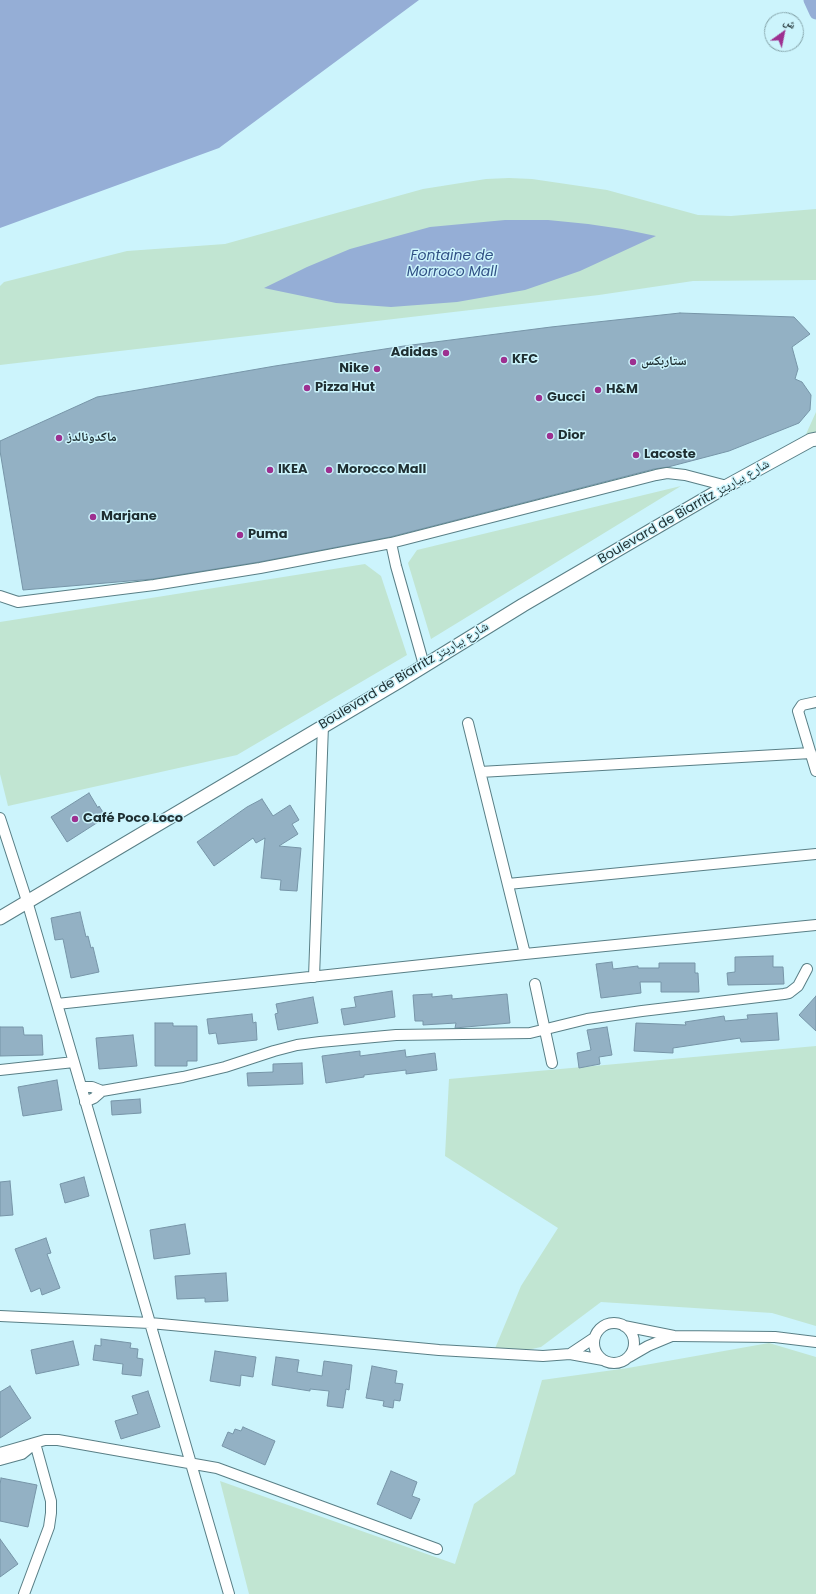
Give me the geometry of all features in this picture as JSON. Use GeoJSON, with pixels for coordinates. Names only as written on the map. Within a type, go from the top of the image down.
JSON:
{"type":"FeatureCollection","features":[{"type":"Feature","properties":{"kind":"street","name":"Boulevard de Biarritz شارع بياريتز"},"geometry":{"type":"LineString","coordinates":[[0,918],[424,665],[727,486],[814,437]]}},
{"type":"Feature","properties":{"kind":"street"},"geometry":{"type":"LineString","coordinates":[[0,596],[18,602],[154,585],[260,568],[391,543],[656,475],[685,475],[727,486]]}},
{"type":"Feature","properties":{"kind":"street"},"geometry":{"type":"LineString","coordinates":[[391,543],[424,665]]}},
{"type":"Feature","properties":{"kind":"street"},"geometry":{"type":"LineString","coordinates":[[816,702],[802,705],[798,711],[816,771]]}},
{"type":"Feature","properties":{"kind":"street"},"geometry":{"type":"LineString","coordinates":[[468,723],[525,954]]}},
{"type":"Feature","properties":{"kind":"street"},"geometry":{"type":"LineString","coordinates":[[314,977],[323,725]]}},
{"type":"Feature","properties":{"kind":"street"},"geometry":{"type":"LineString","coordinates":[[480,772],[811,753]]}},
{"type":"Feature","properties":{"kind":"street"},"geometry":{"type":"LineString","coordinates":[[0,818],[27,902],[230,1594]]}},
{"type":"Feature","properties":{"kind":"street"},"geometry":{"type":"LineString","coordinates":[[508,884],[816,854]]}},
{"type":"Feature","properties":{"kind":"street"},"geometry":{"type":"LineString","coordinates":[[57,1004],[525,954],[816,925]]}},
{"type":"Feature","properties":{"kind":"street"},"geometry":{"type":"LineString","coordinates":[[85,1102],[94,1098],[102,1091],[183,1077],[225,1067],[279,1050],[320,1042],[396,1035],[518,1034],[587,1019],[784,994],[798,986],[807,969]]}},
{"type":"Feature","properties":{"kind":"street"},"geometry":{"type":"LineString","coordinates":[[536,984],[552,1063]]}},
{"type":"Feature","properties":{"kind":"street"},"geometry":{"type":"LineString","coordinates":[[0,1070],[74,1062]]}},
{"type":"Feature","properties":{"kind":"street"},"geometry":{"type":"LineString","coordinates":[[81,1087],[92,1087],[102,1091]]}},
{"type":"Feature","properties":{"kind":"street"},"geometry":{"type":"LineString","coordinates":[[0,1316],[150,1323],[440,1350],[543,1356],[570,1354],[615,1363],[652,1344],[674,1336]]}},
{"type":"Feature","properties":{"kind":"street"},"geometry":{"type":"LineString","coordinates":[[570,1354],[594,1338],[601,1327],[612,1323],[674,1336],[775,1337],[816,1342]]}},
{"type":"Feature","properties":{"kind":"street"},"geometry":{"type":"LineString","coordinates":[[624,1326],[629,1330],[634,1341],[631,1353],[627,1358]]}},
{"type":"Feature","properties":{"kind":"street"},"geometry":{"type":"LineString","coordinates":[[594,1338],[595,1350],[603,1360]]}},
{"type":"Feature","properties":{"kind":"street"},"geometry":{"type":"LineString","coordinates":[[0,1453],[45,1440],[58,1440],[217,1468],[340,1512],[437,1549]]}},
{"type":"Feature","properties":{"kind":"street"},"geometry":{"type":"LineString","coordinates":[[0,1460],[22,1454],[35,1443]]}},
{"type":"Feature","properties":{"kind":"street"},"geometry":{"type":"LineString","coordinates":[[24,1594],[49,1527],[51,1513],[51,1501],[35,1443]]}},
{"type":"Feature","properties":{"kind":"green space"},"geometry":{"type":"Polygon","coordinates":[[[486,179],[532,179],[607,190],[698,215],[731,216],[816,209],[816,280],[693,281],[599,295],[0,365],[0,286],[4,282],[127,251],[225,244],[423,189],[486,179]]]}},
{"type":"Feature","properties":{"kind":"green space"},"geometry":{"type":"Polygon","coordinates":[[[816,412],[816,433],[802,443],[816,412]]]}},
{"type":"Feature","properties":{"kind":"green space"},"geometry":{"type":"Polygon","coordinates":[[[681,486],[431,639],[408,563],[417,550],[681,486]]]}},
{"type":"Feature","properties":{"kind":"green space"},"geometry":{"type":"Polygon","coordinates":[[[365,564],[381,576],[407,655],[237,755],[8,806],[0,774],[0,622],[365,564]]]}},
{"type":"Feature","properties":{"kind":"green space"},"geometry":{"type":"Polygon","coordinates":[[[816,1046],[816,1326],[772,1313],[601,1302],[541,1347],[491,1358],[521,1286],[558,1228],[445,1156],[449,1079],[816,1046]]]}},
{"type":"Feature","properties":{"kind":"green space"},"geometry":{"type":"Polygon","coordinates":[[[769,1343],[816,1357],[816,1594],[249,1594],[220,1481],[455,1564],[474,1504],[515,1474],[542,1380],[628,1368],[769,1343]]]}},
{"type":"Feature","properties":{"kind":"water"},"geometry":{"type":"Polygon","coordinates":[[[0,0],[419,0],[219,148],[0,228],[0,0]]]}},
{"type":"Feature","properties":{"kind":"water","name":"Fontaine de Morroco Mall"},"geometry":{"type":"Polygon","coordinates":[[[505,220],[548,220],[588,224],[656,236],[580,271],[525,290],[457,302],[391,307],[336,303],[264,288],[307,267],[350,249],[430,227],[505,220]]]}},
{"type":"Feature","properties":{"kind":"building","name":"Morocco Mall"},"geometry":{"type":"Polygon","coordinates":[[[680,313],[794,317],[810,334],[792,347],[798,369],[795,379],[802,382],[811,395],[810,410],[799,423],[729,451],[390,537],[259,562],[153,579],[23,590],[0,451],[0,441],[97,397],[275,366],[404,346],[551,327],[680,313]]]}},
{"type":"Feature","properties":{"kind":"building"},"geometry":{"type":"Polygon","coordinates":[[[89,793],[98,808],[99,806],[106,817],[67,842],[51,817],[89,793]]]}},
{"type":"Feature","properties":{"kind":"building"},"geometry":{"type":"Polygon","coordinates":[[[262,799],[273,816],[290,805],[299,820],[292,824],[298,834],[279,846],[301,848],[297,891],[280,890],[281,880],[261,878],[265,838],[256,843],[253,838],[214,866],[197,842],[247,807],[262,799]]]}},
{"type":"Feature","properties":{"kind":"building"},"geometry":{"type":"Polygon","coordinates":[[[80,912],[86,937],[88,936],[91,948],[93,947],[99,972],[71,978],[63,939],[55,940],[51,918],[80,912]]]}},
{"type":"Feature","properties":{"kind":"building"},"geometry":{"type":"Polygon","coordinates":[[[773,956],[773,967],[783,967],[784,984],[728,985],[727,973],[735,972],[735,957],[773,956]]]}},
{"type":"Feature","properties":{"kind":"building"},"geometry":{"type":"Polygon","coordinates":[[[612,962],[613,969],[638,966],[638,968],[659,968],[659,963],[695,963],[695,973],[698,973],[699,992],[661,992],[661,982],[640,982],[641,993],[601,998],[596,964],[612,962]]]}},
{"type":"Feature","properties":{"kind":"building"},"geometry":{"type":"Polygon","coordinates":[[[392,991],[395,1017],[344,1025],[341,1009],[356,1007],[354,997],[392,991]]]}},
{"type":"Feature","properties":{"kind":"building"},"geometry":{"type":"Polygon","coordinates":[[[432,994],[432,997],[452,995],[452,999],[507,994],[510,1023],[455,1028],[456,1023],[423,1025],[423,1021],[415,1021],[413,995],[432,994]]]}},
{"type":"Feature","properties":{"kind":"building"},"geometry":{"type":"Polygon","coordinates":[[[816,996],[816,1031],[799,1015],[816,996]]]}},
{"type":"Feature","properties":{"kind":"building"},"geometry":{"type":"Polygon","coordinates":[[[313,997],[318,1023],[278,1030],[275,1014],[278,1013],[276,1004],[313,997]]]}},
{"type":"Feature","properties":{"kind":"building"},"geometry":{"type":"Polygon","coordinates":[[[777,1013],[779,1040],[741,1042],[740,1038],[673,1048],[673,1053],[634,1051],[636,1023],[686,1025],[685,1022],[724,1016],[725,1021],[748,1019],[747,1015],[777,1013]]]}},
{"type":"Feature","properties":{"kind":"building"},"geometry":{"type":"Polygon","coordinates":[[[252,1014],[253,1023],[256,1022],[257,1040],[218,1044],[216,1033],[209,1034],[207,1019],[252,1014]]]}},
{"type":"Feature","properties":{"kind":"building"},"geometry":{"type":"Polygon","coordinates":[[[155,1023],[173,1023],[173,1026],[197,1026],[197,1061],[187,1061],[187,1066],[155,1066],[155,1023]]]}},
{"type":"Feature","properties":{"kind":"building"},"geometry":{"type":"Polygon","coordinates":[[[0,1027],[23,1027],[24,1035],[42,1035],[43,1055],[0,1056],[0,1027]]]}},
{"type":"Feature","properties":{"kind":"building"},"geometry":{"type":"Polygon","coordinates":[[[607,1027],[612,1055],[599,1057],[600,1064],[579,1068],[577,1053],[591,1050],[587,1030],[607,1027]]]}},
{"type":"Feature","properties":{"kind":"building"},"geometry":{"type":"Polygon","coordinates":[[[133,1035],[137,1066],[99,1069],[96,1038],[133,1035]]]}},
{"type":"Feature","properties":{"kind":"building"},"geometry":{"type":"Polygon","coordinates":[[[405,1050],[406,1057],[435,1053],[437,1070],[406,1074],[406,1070],[364,1075],[364,1077],[326,1083],[322,1056],[360,1051],[360,1056],[405,1050]]]}},
{"type":"Feature","properties":{"kind":"building"},"geometry":{"type":"Polygon","coordinates":[[[302,1063],[303,1084],[248,1086],[247,1073],[273,1072],[273,1064],[302,1063]]]}},
{"type":"Feature","properties":{"kind":"building"},"geometry":{"type":"Polygon","coordinates":[[[57,1080],[62,1110],[23,1116],[18,1087],[57,1080]]]}},
{"type":"Feature","properties":{"kind":"building"},"geometry":{"type":"Polygon","coordinates":[[[140,1099],[141,1113],[112,1115],[111,1101],[140,1099]]]}},
{"type":"Feature","properties":{"kind":"building"},"geometry":{"type":"Polygon","coordinates":[[[84,1177],[89,1196],[65,1203],[60,1184],[84,1177]]]}},
{"type":"Feature","properties":{"kind":"building"},"geometry":{"type":"Polygon","coordinates":[[[10,1181],[13,1215],[0,1216],[0,1182],[10,1181]]]}},
{"type":"Feature","properties":{"kind":"building"},"geometry":{"type":"Polygon","coordinates":[[[185,1224],[190,1254],[154,1259],[150,1230],[185,1224]]]}},
{"type":"Feature","properties":{"kind":"building"},"geometry":{"type":"Polygon","coordinates":[[[46,1238],[51,1253],[47,1254],[60,1288],[42,1295],[40,1288],[31,1292],[15,1249],[46,1238]]]}},
{"type":"Feature","properties":{"kind":"building"},"geometry":{"type":"Polygon","coordinates":[[[226,1273],[228,1301],[205,1302],[205,1298],[177,1299],[175,1276],[226,1273]]]}},
{"type":"Feature","properties":{"kind":"building"},"geometry":{"type":"Polygon","coordinates":[[[101,1339],[131,1343],[130,1348],[138,1349],[137,1358],[143,1359],[141,1376],[122,1374],[123,1364],[93,1360],[95,1345],[101,1346],[101,1339]]]}},
{"type":"Feature","properties":{"kind":"building"},"geometry":{"type":"Polygon","coordinates":[[[73,1341],[79,1365],[36,1374],[31,1350],[73,1341]]]}},
{"type":"Feature","properties":{"kind":"building"},"geometry":{"type":"Polygon","coordinates":[[[215,1351],[256,1357],[253,1377],[241,1375],[240,1386],[210,1381],[215,1351]]]}},
{"type":"Feature","properties":{"kind":"building"},"geometry":{"type":"Polygon","coordinates":[[[276,1357],[299,1360],[297,1372],[322,1376],[324,1361],[352,1365],[349,1390],[346,1389],[343,1408],[327,1406],[329,1391],[310,1389],[310,1391],[272,1385],[276,1357]]]}},
{"type":"Feature","properties":{"kind":"building"},"geometry":{"type":"Polygon","coordinates":[[[372,1366],[397,1371],[395,1383],[403,1384],[400,1401],[394,1400],[393,1408],[383,1406],[384,1401],[366,1398],[372,1366]]]}},
{"type":"Feature","properties":{"kind":"building"},"geometry":{"type":"Polygon","coordinates":[[[10,1386],[31,1418],[0,1438],[0,1392],[10,1386]]]}},
{"type":"Feature","properties":{"kind":"building"},"geometry":{"type":"Polygon","coordinates":[[[148,1391],[160,1427],[121,1439],[115,1421],[138,1414],[132,1396],[148,1391]]]}},
{"type":"Feature","properties":{"kind":"building"},"geometry":{"type":"Polygon","coordinates":[[[243,1427],[275,1441],[265,1465],[222,1446],[228,1432],[233,1434],[235,1429],[241,1431],[243,1427]]]}},
{"type":"Feature","properties":{"kind":"building"},"geometry":{"type":"Polygon","coordinates":[[[391,1471],[417,1482],[412,1496],[420,1499],[411,1519],[377,1504],[391,1471]]]}},
{"type":"Feature","properties":{"kind":"building"},"geometry":{"type":"Polygon","coordinates":[[[1,1478],[37,1485],[28,1527],[0,1521],[1,1478]]]}},
{"type":"Feature","properties":{"kind":"building"},"geometry":{"type":"Polygon","coordinates":[[[0,1539],[18,1564],[0,1577],[0,1539]]]}},
{"type":"Feature","properties":{"kind":"waterway"},"geometry":{"type":"LineString","coordinates":[[810,0],[816,13]]}},
{"type":"Feature","properties":{"kind":"place","name":"Adidas"},"geometry":{"type":"Point","coordinates":[446,353]}},
{"type":"Feature","properties":{"kind":"place","name":"KFC"},"geometry":{"type":"Point","coordinates":[504,360]}},
{"type":"Feature","properties":{"kind":"place","name":"ستاربكس"},"geometry":{"type":"Point","coordinates":[633,362]}},
{"type":"Feature","properties":{"kind":"place","name":"Nike"},"geometry":{"type":"Point","coordinates":[377,369]}},
{"type":"Feature","properties":{"kind":"place","name":"Pizza Hut"},"geometry":{"type":"Point","coordinates":[307,388]}},
{"type":"Feature","properties":{"kind":"place","name":"H&M"},"geometry":{"type":"Point","coordinates":[598,390]}},
{"type":"Feature","properties":{"kind":"place","name":"Gucci"},"geometry":{"type":"Point","coordinates":[539,398]}},
{"type":"Feature","properties":{"kind":"place","name":"Dior"},"geometry":{"type":"Point","coordinates":[550,436]}},
{"type":"Feature","properties":{"kind":"place","name":"ماكدونالدز"},"geometry":{"type":"Point","coordinates":[59,438]}},
{"type":"Feature","properties":{"kind":"place","name":"Lacoste"},"geometry":{"type":"Point","coordinates":[636,455]}},
{"type":"Feature","properties":{"kind":"place","name":"IKEA"},"geometry":{"type":"Point","coordinates":[270,470]}},
{"type":"Feature","properties":{"kind":"place","name":"Morocco Mall"},"geometry":{"type":"Point","coordinates":[329,470]}},
{"type":"Feature","properties":{"kind":"place","name":"Marjane"},"geometry":{"type":"Point","coordinates":[93,517]}},
{"type":"Feature","properties":{"kind":"place","name":"Puma"},"geometry":{"type":"Point","coordinates":[240,535]}},
{"type":"Feature","properties":{"kind":"place","name":"Café Poco Loco"},"geometry":{"type":"Point","coordinates":[75,819]}}]}
